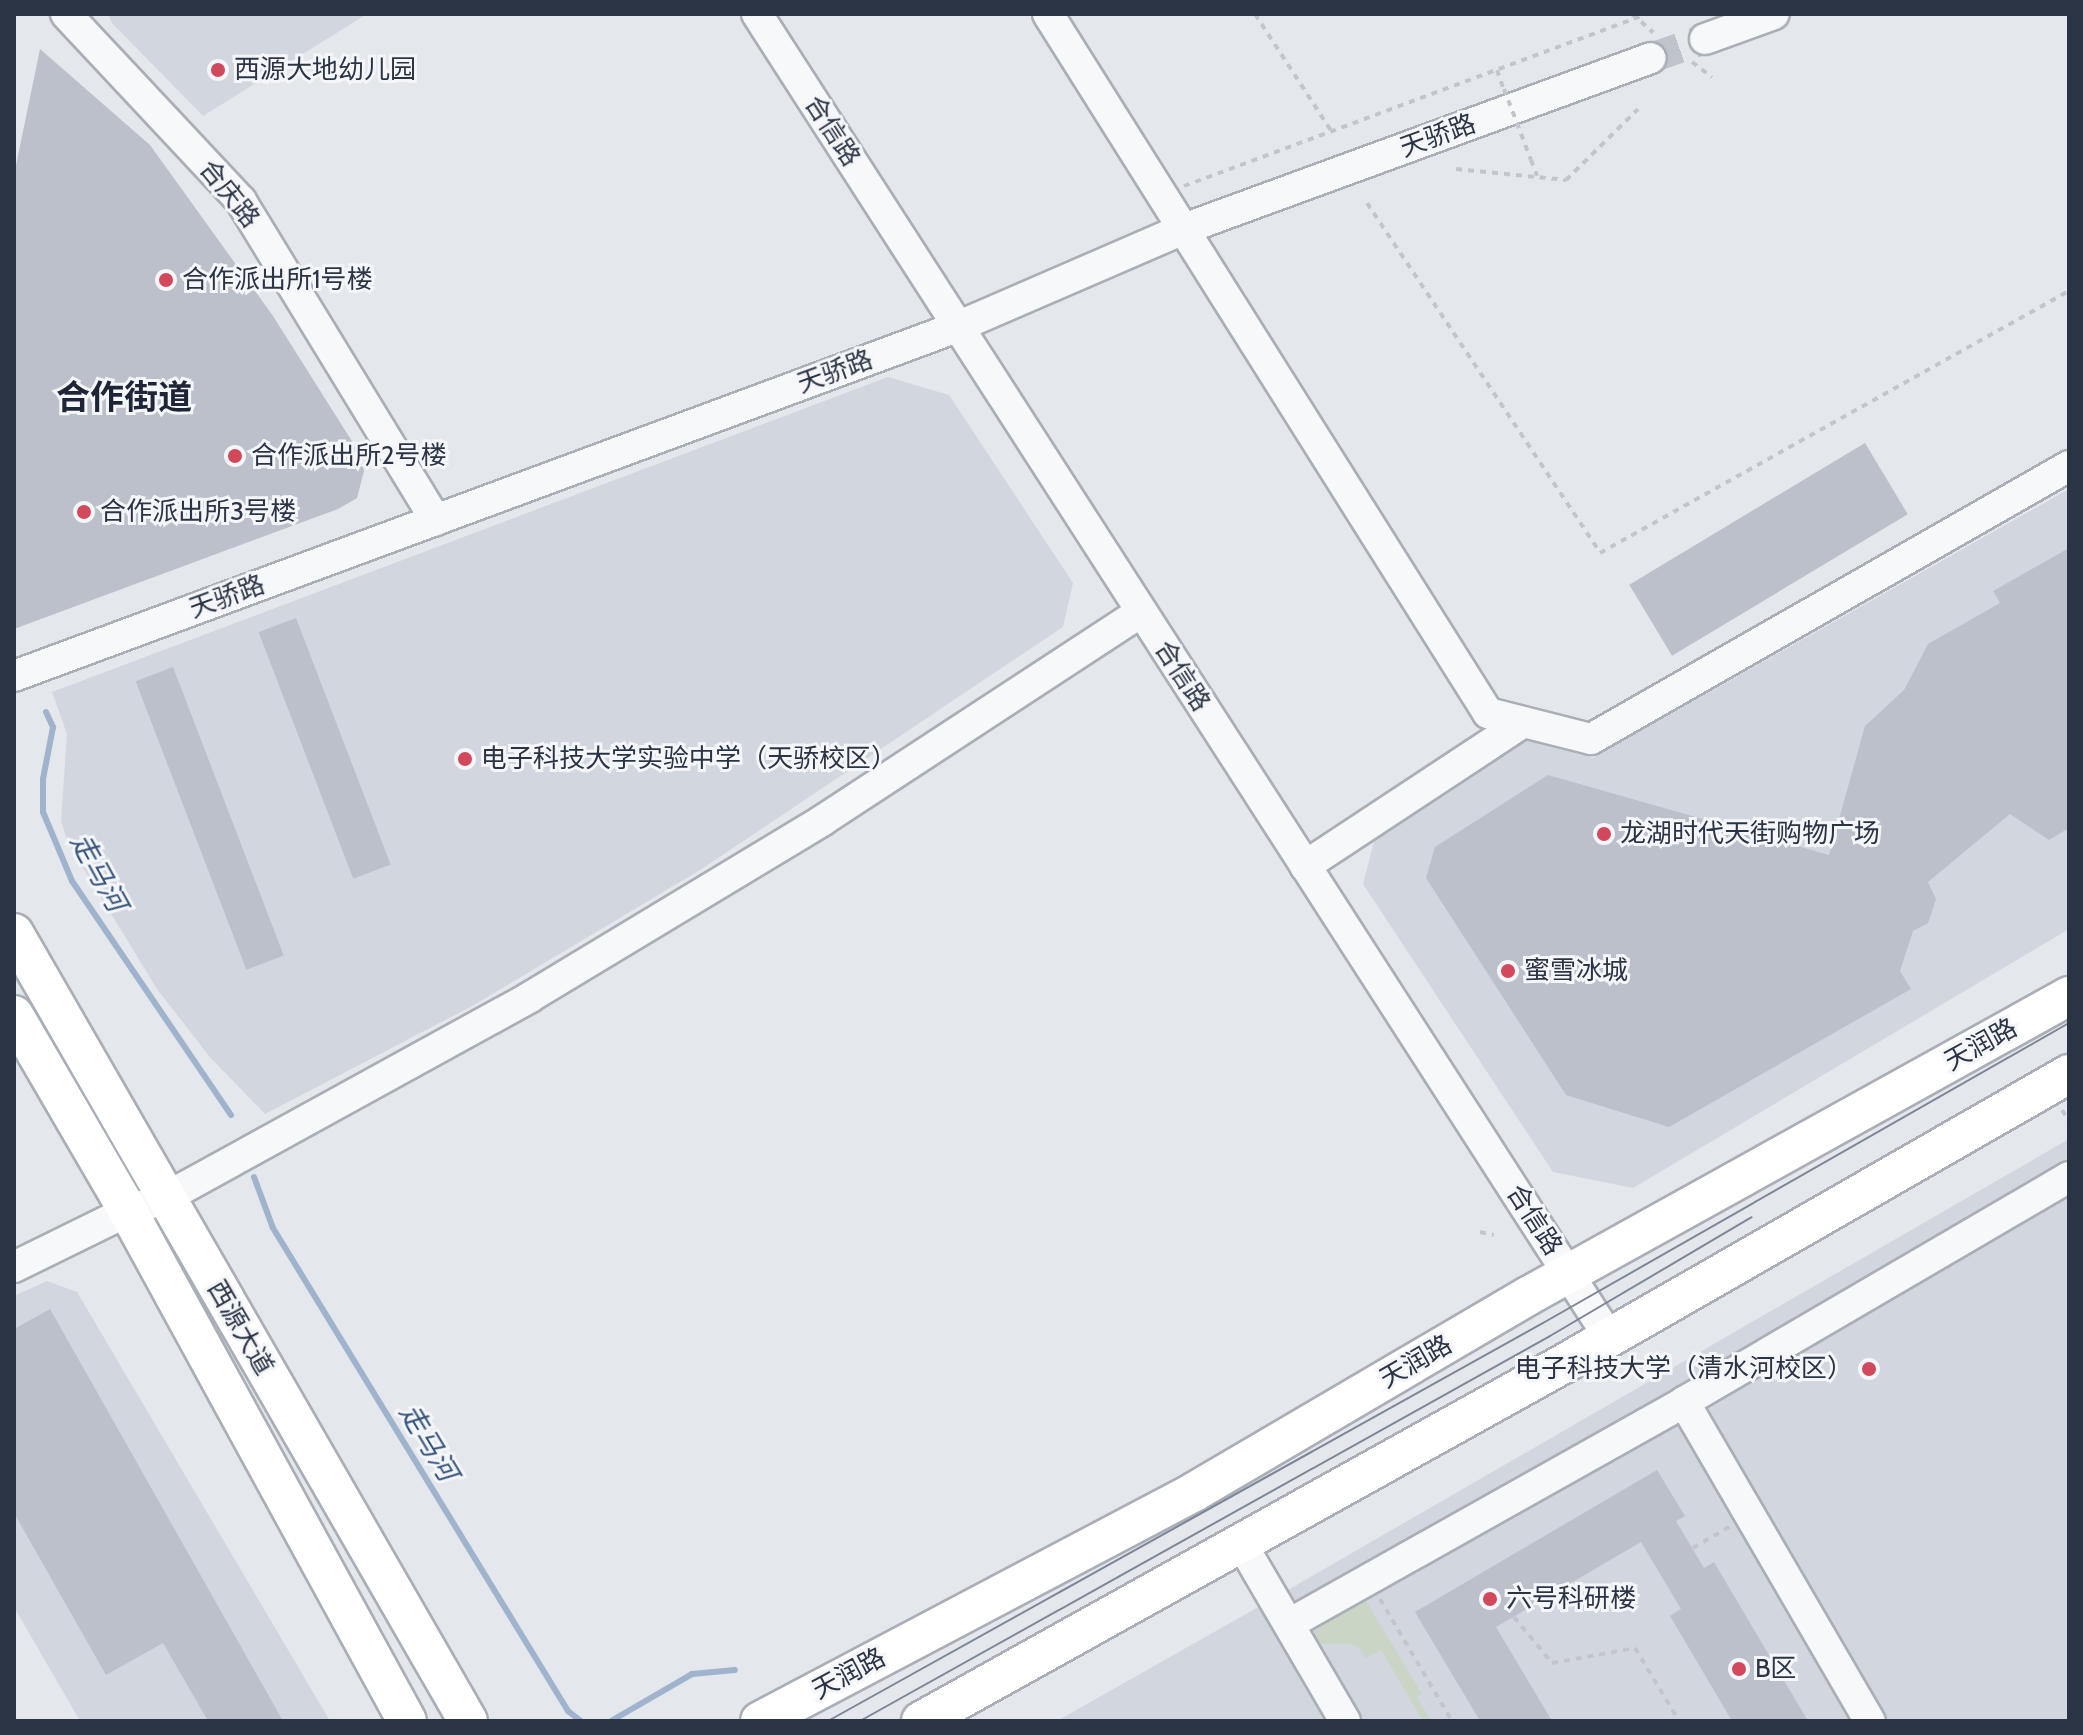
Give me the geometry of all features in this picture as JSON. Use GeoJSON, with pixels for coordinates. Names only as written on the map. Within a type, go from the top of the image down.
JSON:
{"type":"FeatureCollection","features":[{"type":"Feature","properties":{"kind":"main road","name":"西源大道"},"geometry":{"type":"LineString","coordinates":[[14,933],[468,1721]]}},
{"type":"Feature","properties":{"kind":"main road","name":"天润路"},"geometry":{"type":"LineString","coordinates":[[760,1721],[1194,1492],[1569,1275],[2069,996]]}},
{"type":"Feature","properties":{"kind":"main road","name":"西源大道"},"geometry":{"type":"LineString","coordinates":[[14,1015],[128,1211],[407,1721]]}},
{"type":"Feature","properties":{"kind":"main road"},"geometry":{"type":"LineString","coordinates":[[921,1721],[1609,1337],[2066,1092]]}},
{"type":"Feature","properties":{"kind":"street","name":"合庆路"},"geometry":{"type":"LineString","coordinates":[[66,14],[241,201],[436,520]]}},
{"type":"Feature","properties":{"kind":"street","name":"合信路"},"geometry":{"type":"LineString","coordinates":[[757,14],[1609,1337]]}},
{"type":"Feature","properties":{"kind":"street"},"geometry":{"type":"LineString","coordinates":[[1048,14],[1159,196],[1488,713],[1520,724],[1591,739],[2069,466]]}},
{"type":"Feature","properties":{"kind":"street"},"geometry":{"type":"LineString","coordinates":[[1705,39],[1774,14]]}},
{"type":"Feature","properties":{"kind":"street","name":"天骄路"},"geometry":{"type":"LineString","coordinates":[[14,676],[957,327],[1181,230],[1651,58]]}},
{"type":"Feature","properties":{"kind":"street"},"geometry":{"type":"LineString","coordinates":[[14,1267],[128,1211],[165,1198],[544,989],[823,820],[1141,612]]}},
{"type":"Feature","properties":{"kind":"street"},"geometry":{"type":"LineString","coordinates":[[1305,866],[1520,724]]}},
{"type":"Feature","properties":{"kind":"street"},"geometry":{"type":"LineString","coordinates":[[1289,1624],[1684,1402],[2069,1177]]}},
{"type":"Feature","properties":{"kind":"street"},"geometry":{"type":"LineString","coordinates":[[1684,1402],[1870,1721]]}},
{"type":"Feature","properties":{"kind":"street"},"geometry":{"type":"LineString","coordinates":[[1241,1543],[1345,1721]]}},
{"type":"Feature","properties":{"kind":"path"},"geometry":{"type":"LineString","coordinates":[[1255,14],[1332,132]]}},
{"type":"Feature","properties":{"kind":"path"},"geometry":{"type":"LineString","coordinates":[[1159,196],[1647,14]]}},
{"type":"Feature","properties":{"kind":"path"},"geometry":{"type":"LineString","coordinates":[[1497,70],[1537,177]]}},
{"type":"Feature","properties":{"kind":"path"},"geometry":{"type":"LineString","coordinates":[[1456,169],[1566,180],[1638,109]]}},
{"type":"Feature","properties":{"kind":"path"},"geometry":{"type":"LineString","coordinates":[[1367,203],[1600,553],[2069,291]]}},
{"type":"Feature","properties":{"kind":"path"},"geometry":{"type":"LineString","coordinates":[[2066,1092],[2069,1121]]}},
{"type":"Feature","properties":{"kind":"path"},"geometry":{"type":"LineString","coordinates":[[1480,1232],[1494,1235]]}},
{"type":"Feature","properties":{"kind":"path"},"geometry":{"type":"LineString","coordinates":[[1693,1548],[1750,1515]]}},
{"type":"Feature","properties":{"kind":"path"},"geometry":{"type":"LineString","coordinates":[[1378,1596],[1452,1721]]}},
{"type":"Feature","properties":{"kind":"path"},"geometry":{"type":"LineString","coordinates":[[1514,1617],[1552,1663],[1635,1648],[1679,1721]]}},
{"type":"Feature","properties":{"kind":"shaded area","name":"西源大地幼儿园"},"geometry":{"type":"Polygon","coordinates":[[[108,14],[367,14],[203,116],[112,23],[108,14]]]}},
{"type":"Feature","properties":{"kind":"shaded area","name":"电子科技大学实验中学（天骄校区）"},"geometry":{"type":"Polygon","coordinates":[[[888,377],[949,395],[1073,583],[1063,627],[700,870],[474,1005],[265,1114],[209,1056],[157,989],[68,843],[61,821],[67,734],[52,692],[888,377]]]}},
{"type":"Feature","properties":{"kind":"shaded area"},"geometry":{"type":"Polygon","coordinates":[[[2069,489],[2069,929],[1633,1188],[1553,1172],[1363,884],[1376,834],[1516,737],[1593,758],[2069,489]]]}},
{"type":"Feature","properties":{"kind":"shaded area","name":"电子科技大学（清水河校区）"},"geometry":{"type":"Polygon","coordinates":[[[2069,1139],[2069,1721],[1057,1721],[1274,1598],[2069,1139]]]}},
{"type":"Feature","properties":{"kind":"shaded area"},"geometry":{"type":"Polygon","coordinates":[[[47,1281],[77,1292],[330,1721],[80,1721],[14,1607],[14,1296],[47,1281]]]}},
{"type":"Feature","properties":{"kind":"green space"},"geometry":{"type":"Polygon","coordinates":[[[1363,1596],[1422,1694],[1417,1697],[1431,1721],[1423,1721],[1381,1650],[1366,1658],[1357,1646],[1316,1644],[1312,1636],[1318,1624],[1363,1596]]]}},
{"type":"Feature","properties":{"kind":"building"},"geometry":{"type":"Polygon","coordinates":[[[40,49],[150,145],[273,316],[360,454],[364,471],[357,498],[338,509],[14,629],[14,175],[40,49]]]}},
{"type":"Feature","properties":{"kind":"building"},"geometry":{"type":"Polygon","coordinates":[[[1865,443],[1908,514],[1672,656],[1629,585],[1865,443]]]}},
{"type":"Feature","properties":{"kind":"building","name":"龙湖时代天街购物广场"},"geometry":{"type":"Polygon","coordinates":[[[2069,548],[2069,828],[2049,840],[2010,814],[1928,882],[1936,899],[1932,912],[1928,923],[1913,931],[1900,971],[1911,989],[1669,1127],[1566,1095],[1426,878],[1435,847],[1548,775],[1829,855],[1865,726],[1904,690],[1928,644],[2000,603],[1993,591],[2069,548]]]}},
{"type":"Feature","properties":{"kind":"building"},"geometry":{"type":"Polygon","coordinates":[[[296,618],[391,864],[353,879],[259,632],[296,618]]]}},
{"type":"Feature","properties":{"kind":"building"},"geometry":{"type":"Polygon","coordinates":[[[173,667],[284,955],[246,970],[136,681],[173,667]]]}},
{"type":"Feature","properties":{"kind":"building"},"geometry":{"type":"Polygon","coordinates":[[[50,1309],[283,1721],[208,1721],[163,1643],[106,1675],[14,1513],[14,1329],[50,1309]]]}},
{"type":"Feature","properties":{"kind":"building","name":"六号科研楼"},"geometry":{"type":"Polygon","coordinates":[[[1657,1470],[1685,1516],[1676,1521],[1704,1568],[1714,1562],[1808,1721],[1732,1721],[1670,1616],[1681,1609],[1641,1542],[1496,1627],[1552,1721],[1480,1721],[1415,1612],[1657,1470]]]}},
{"type":"Feature","properties":{"kind":"waterway","name":"走马河"},"geometry":{"type":"LineString","coordinates":[[46,712],[53,727],[43,779],[43,812],[72,881],[231,1115]]}},
{"type":"Feature","properties":{"kind":"waterway","name":"走马河"},"geometry":{"type":"LineString","coordinates":[[254,1177],[273,1228],[568,1711],[581,1721]]}},
{"type":"Feature","properties":{"kind":"waterway","name":"走马河"},"geometry":{"type":"LineString","coordinates":[[611,1721],[692,1674],[735,1670]]}},
{"type":"Feature","properties":{"kind":"tunnel"},"geometry":{"type":"LineString","coordinates":[[1651,58],[1705,39]]}},
{"type":"Feature","properties":{"kind":"tram line"},"geometry":{"type":"LineString","coordinates":[[828,1721],[1543,1323],[2069,1023]]}},
{"type":"Feature","properties":{"kind":"tram line"},"geometry":{"type":"LineString","coordinates":[[860,1721],[1550,1336],[1752,1217]]}},
{"type":"Feature","properties":{"kind":"place","name":"西源大地幼儿园"},"geometry":{"type":"Point","coordinates":[218,70]}},
{"type":"Feature","properties":{"kind":"place","name":"合作派出所1号楼"},"geometry":{"type":"Point","coordinates":[166,280]}},
{"type":"Feature","properties":{"kind":"place","name":"合作派出所2号楼"},"geometry":{"type":"Point","coordinates":[235,456]}},
{"type":"Feature","properties":{"kind":"place","name":"合作派出所3号楼"},"geometry":{"type":"Point","coordinates":[84,512]}},
{"type":"Feature","properties":{"kind":"place","name":"电子科技大学实验中学（天骄校区）"},"geometry":{"type":"Point","coordinates":[465,759]}},
{"type":"Feature","properties":{"kind":"place","name":"龙湖时代天街购物广场"},"geometry":{"type":"Point","coordinates":[1604,834]}},
{"type":"Feature","properties":{"kind":"place","name":"蜜雪冰城"},"geometry":{"type":"Point","coordinates":[1508,971]}},
{"type":"Feature","properties":{"kind":"place","name":"电子科技大学（清水河校区）"},"geometry":{"type":"Point","coordinates":[1869,1369]}},
{"type":"Feature","properties":{"kind":"place","name":"六号科研楼"},"geometry":{"type":"Point","coordinates":[1490,1599]}},
{"type":"Feature","properties":{"kind":"place","name":"B区"},"geometry":{"type":"Point","coordinates":[1739,1669]}},
{"type":"Feature","properties":{"kind":"district","name":"合作街道"},"geometry":{"type":"Point","coordinates":[124,398]}}]}
